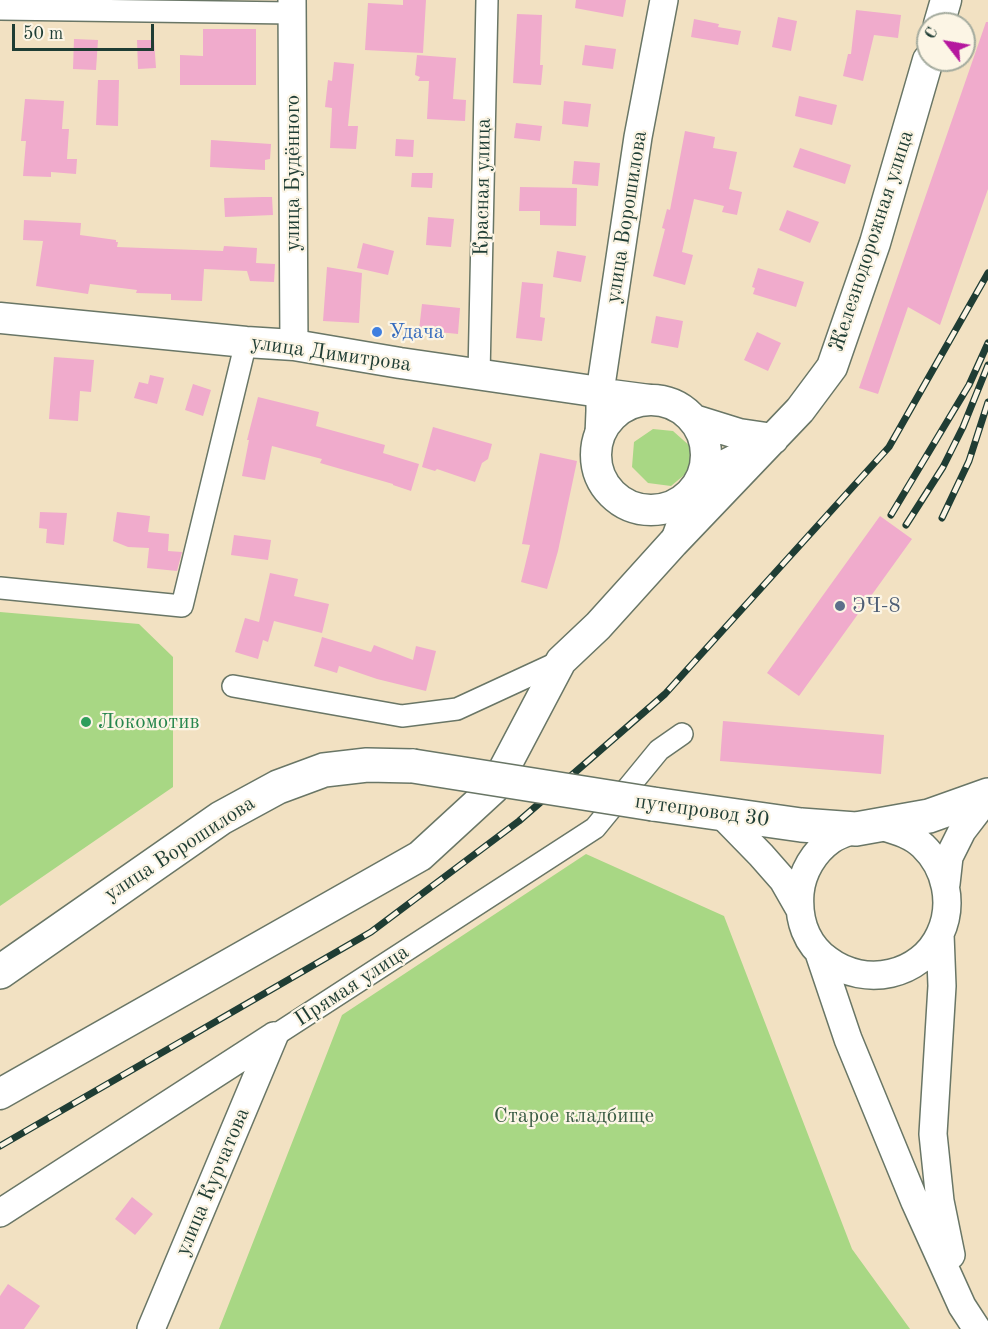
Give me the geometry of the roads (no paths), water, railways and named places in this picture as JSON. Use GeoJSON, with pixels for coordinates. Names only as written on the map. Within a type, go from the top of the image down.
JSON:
{"type":"FeatureCollection","features":[{"type":"Feature","properties":{"kind":"main road","name":"Железнодорожная улица"},"geometry":{"type":"LineString","coordinates":[[0,1094],[420,856],[494,788],[561,662],[598,626],[673,543],[800,411],[831,368],[875,243],[925,72]]}},
{"type":"Feature","properties":{"kind":"main road","name":"улица Димитрова"},"geometry":{"type":"LineString","coordinates":[[0,318],[294,345],[600,393]]}},
{"type":"Feature","properties":{"kind":"main road"},"geometry":{"type":"LineString","coordinates":[[642,400],[661,400],[680,407],[694,420],[703,437],[706,456],[697,483],[677,504],[659,510],[640,510],[622,503],[607,490],[598,473],[595,454],[598,435],[609,418],[624,406],[642,400]]}},
{"type":"Feature","properties":{"kind":"main road"},"geometry":{"type":"LineString","coordinates":[[694,420],[739,434],[772,439]]}},
{"type":"Feature","properties":{"kind":"main road","name":"улица Ворошилова"},"geometry":{"type":"LineString","coordinates":[[0,972],[221,818],[278,787],[324,770],[367,765],[413,766]]}},
{"type":"Feature","properties":{"kind":"main road","name":"путепровод 30"},"geometry":{"type":"LineString","coordinates":[[413,766],[801,825],[867,827],[929,816],[988,796]]}},
{"type":"Feature","properties":{"kind":"street","name":"Красная улица"},"geometry":{"type":"LineString","coordinates":[[479,375],[487,0]]}},
{"type":"Feature","properties":{"kind":"street","name":"улица Ворошилова"},"geometry":{"type":"LineString","coordinates":[[598,435],[600,393],[638,137],[664,0]]}},
{"type":"Feature","properties":{"kind":"street"},"geometry":{"type":"LineString","coordinates":[[0,9],[292,7]]}},
{"type":"Feature","properties":{"kind":"street","name":"улица Будённого"},"geometry":{"type":"LineString","coordinates":[[292,7],[294,345]]}},
{"type":"Feature","properties":{"kind":"street"},"geometry":{"type":"LineString","coordinates":[[0,588],[182,606],[246,342]]}},
{"type":"Feature","properties":{"kind":"street","name":"улица Димитрова"},"geometry":{"type":"LineString","coordinates":[[600,393],[661,400]]}},
{"type":"Feature","properties":{"kind":"street"},"geometry":{"type":"LineString","coordinates":[[673,543],[697,483],[772,439]]}},
{"type":"Feature","properties":{"kind":"street"},"geometry":{"type":"LineString","coordinates":[[233,686],[402,716],[457,709],[561,662]]}},
{"type":"Feature","properties":{"kind":"street","name":"Прямая улица"},"geometry":{"type":"LineString","coordinates":[[0,1213],[595,828],[659,750],[682,734]]}},
{"type":"Feature","properties":{"kind":"street"},"geometry":{"type":"LineString","coordinates":[[962,1306],[940,1201],[933,1134],[942,986],[940,934],[947,909],[946,884],[949,857],[962,831],[988,796]]}},
{"type":"Feature","properties":{"kind":"street"},"geometry":{"type":"LineString","coordinates":[[721,814],[783,880],[799,908],[805,932],[819,953],[852,1050],[915,1202],[962,1306],[976,1329]]}},
{"type":"Feature","properties":{"kind":"street"},"geometry":{"type":"LineString","coordinates":[[799,908],[801,881],[813,858],[831,839],[867,827],[902,832],[922,845],[937,862],[946,884]]}},
{"type":"Feature","properties":{"kind":"street"},"geometry":{"type":"LineString","coordinates":[[819,953],[838,968],[849,972],[861,975],[885,975],[907,968],[917,961],[927,953],[940,934]]}},
{"type":"Feature","properties":{"kind":"street","name":"улица Курчатова"},"geometry":{"type":"LineString","coordinates":[[151,1329],[274,1036]]}},
{"type":"Feature","properties":{"kind":"railway"},"geometry":{"type":"LineString","coordinates":[[0,1146],[371,932],[519,821],[665,694],[889,447],[988,273]]}},
{"type":"Feature","properties":{"kind":"railway"},"geometry":{"type":"LineString","coordinates":[[891,515],[969,385],[988,343]]}},
{"type":"Feature","properties":{"kind":"railway"},"geometry":{"type":"LineString","coordinates":[[906,525],[943,467],[963,427],[988,365]]}},
{"type":"Feature","properties":{"kind":"railway"},"geometry":{"type":"LineString","coordinates":[[942,518],[969,461],[988,402]]}},
{"type":"Feature","properties":{"kind":"place","name":"Удача"},"geometry":{"type":"Point","coordinates":[377,332]}},
{"type":"Feature","properties":{"kind":"place","name":"ЭЧ-8"},"geometry":{"type":"Point","coordinates":[840,606]}},
{"type":"Feature","properties":{"kind":"place","name":"Локомотив"},"geometry":{"type":"Point","coordinates":[86,722]}},
{"type":"Feature","properties":{"kind":"park label","name":"Старое кладбище"},"geometry":{"type":"Point","coordinates":[574,1116]}}]}
